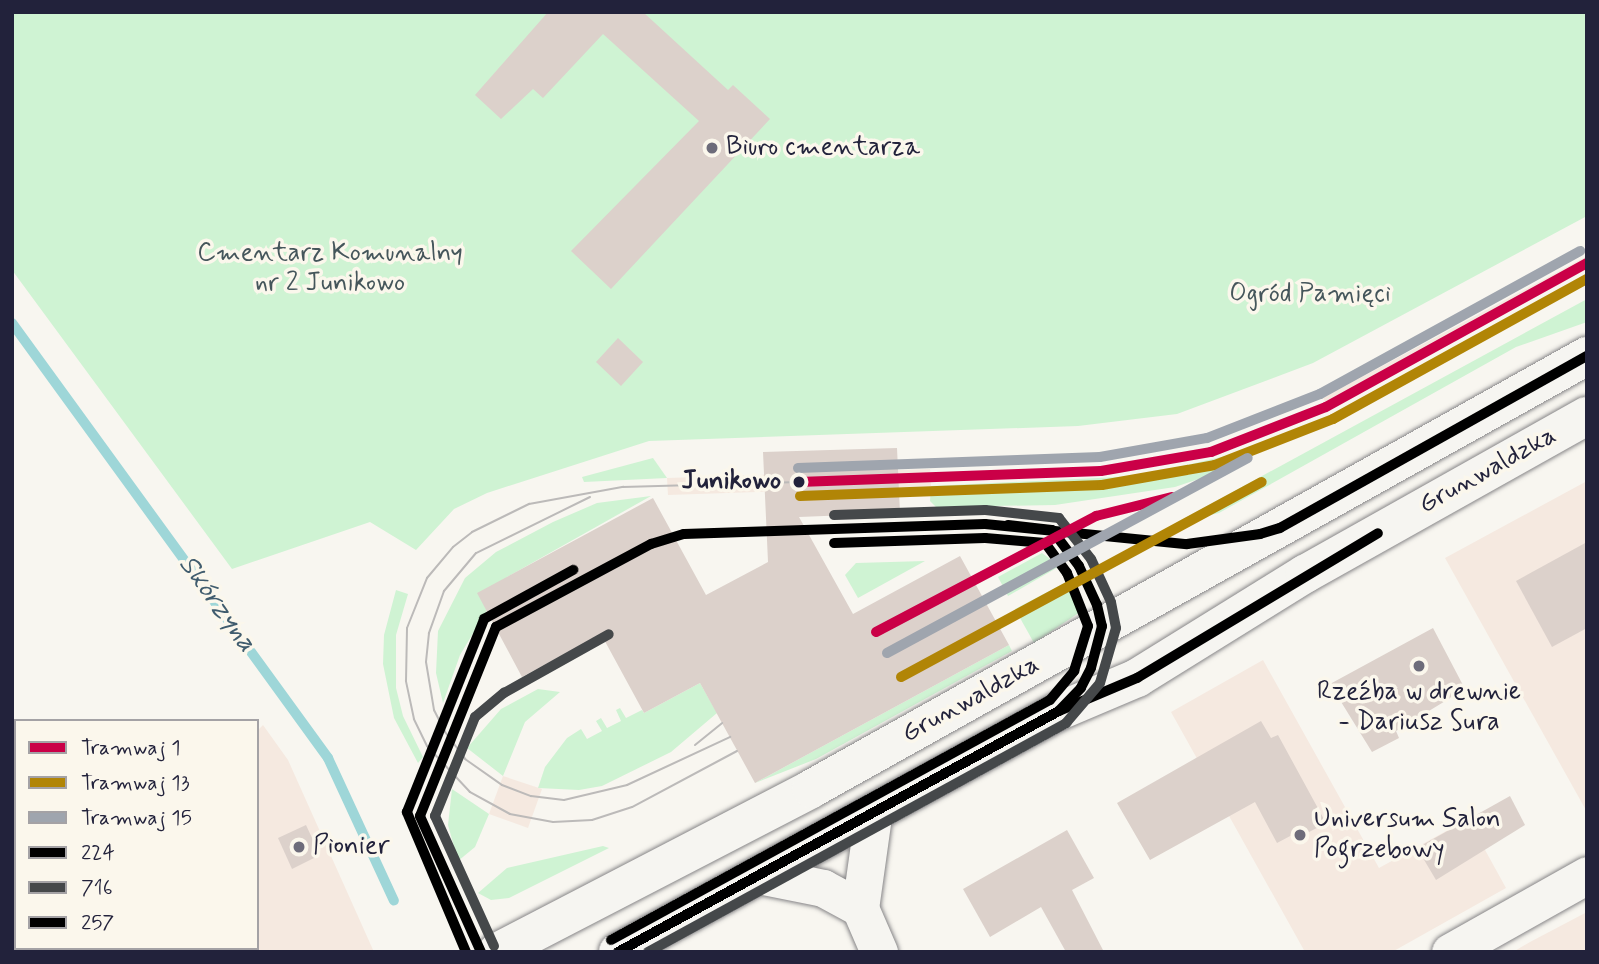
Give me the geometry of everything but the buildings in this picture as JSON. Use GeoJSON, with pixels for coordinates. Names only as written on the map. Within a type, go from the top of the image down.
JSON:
{"type":"FeatureCollection","features":[{"type":"Feature","properties":{"kind":"street","name":"Grunwaldzka"},"geometry":{"type":"LineString","coordinates":[[497,952],[811,789],[1587,356]]}},
{"type":"Feature","properties":{"kind":"street","name":"Grunwaldzka"},"geometry":{"type":"LineString","coordinates":[[618,952],[764,876],[1059,711],[1147,673],[1305,574],[1587,416]]}},
{"type":"Feature","properties":{"kind":"street"},"geometry":{"type":"LineString","coordinates":[[873,816],[860,908],[879,952]]}},
{"type":"Feature","properties":{"kind":"street"},"geometry":{"type":"LineString","coordinates":[[764,876],[824,888],[860,908]]}},
{"type":"Feature","properties":{"kind":"street"},"geometry":{"type":"LineString","coordinates":[[1450,952],[1587,876]]}},
{"type":"Feature","properties":{"kind":"shaded area"},"geometry":{"type":"Polygon","coordinates":[[[1587,256],[1587,269],[1329,410],[1323,398],[1587,256]]]}},
{"type":"Feature","properties":{"kind":"shaded area"},"geometry":{"type":"Polygon","coordinates":[[[930,469],[931,486],[668,495],[667,478],[930,469]]]}},
{"type":"Feature","properties":{"kind":"shaded area"},"geometry":{"type":"Polygon","coordinates":[[[1587,481],[1587,812],[1445,558],[1587,481]]]}},
{"type":"Feature","properties":{"kind":"shaded area","name":"Universum Salon Pogrzebowy"},"geometry":{"type":"Polygon","coordinates":[[[1263,660],[1379,868],[1468,819],[1506,888],[1392,952],[1305,952],[1171,712],[1263,660]]]}},
{"type":"Feature","properties":{"kind":"shaded area"},"geometry":{"type":"Polygon","coordinates":[[[263,725],[288,760],[374,952],[255,952],[259,950],[259,729],[263,725]]]}},
{"type":"Feature","properties":{"kind":"shaded area"},"geometry":{"type":"Polygon","coordinates":[[[503,776],[542,789],[528,828],[489,814],[503,776]]]}},
{"type":"Feature","properties":{"kind":"shaded area"},"geometry":{"type":"Polygon","coordinates":[[[1587,912],[1587,952],[1513,952],[1530,942],[1587,912]]]}},
{"type":"Feature","properties":{"kind":"green space","name":"Cmentarz Komunalny nr 2 Junikowo"},"geometry":{"type":"Polygon","coordinates":[[[12,12],[1587,12],[1587,216],[1313,363],[1177,414],[1078,426],[649,441],[487,493],[454,509],[416,550],[370,522],[232,569],[12,270],[12,12]]]}},
{"type":"Feature","properties":{"kind":"green space"},"geometry":{"type":"Polygon","coordinates":[[[1587,299],[1587,322],[1516,347],[1219,513],[1174,524],[1587,299]]]}},
{"type":"Feature","properties":{"kind":"green space"},"geometry":{"type":"Polygon","coordinates":[[[1243,452],[1246,463],[1175,487],[1055,505],[936,507],[930,501],[931,486],[1139,476],[1243,452]]]}},
{"type":"Feature","properties":{"kind":"green space"},"geometry":{"type":"Polygon","coordinates":[[[653,458],[667,478],[584,482],[582,477],[653,458]]]}},
{"type":"Feature","properties":{"kind":"green space"},"geometry":{"type":"Polygon","coordinates":[[[651,496],[507,577],[460,655],[443,703],[436,673],[438,631],[465,578],[496,552],[553,522],[597,503],[651,496]]]}},
{"type":"Feature","properties":{"kind":"green space"},"geometry":{"type":"Polygon","coordinates":[[[1042,553],[1060,566],[1008,596],[998,577],[1042,553]]]}},
{"type":"Feature","properties":{"kind":"green space"},"geometry":{"type":"Polygon","coordinates":[[[925,561],[858,598],[845,575],[856,563],[925,561]]]}},
{"type":"Feature","properties":{"kind":"green space"},"geometry":{"type":"Polygon","coordinates":[[[1072,579],[1083,610],[1034,643],[1015,609],[1072,579]]]}},
{"type":"Feature","properties":{"kind":"green space"},"geometry":{"type":"Polygon","coordinates":[[[396,590],[408,594],[396,635],[396,688],[403,716],[423,757],[418,763],[394,718],[383,664],[384,635],[396,590]]]}},
{"type":"Feature","properties":{"kind":"green space"},"geometry":{"type":"Polygon","coordinates":[[[1009,645],[1012,651],[816,759],[755,783],[1009,645]]]}},
{"type":"Feature","properties":{"kind":"green space"},"geometry":{"type":"Polygon","coordinates":[[[700,683],[717,713],[671,752],[602,786],[579,790],[538,788],[545,767],[567,738],[581,729],[587,739],[602,731],[596,721],[601,718],[607,728],[621,721],[616,710],[620,708],[626,718],[642,710],[644,713],[700,683]]]}},
{"type":"Feature","properties":{"kind":"green space"},"geometry":{"type":"Polygon","coordinates":[[[538,689],[560,692],[525,722],[503,776],[467,748],[501,709],[538,689]]]}},
{"type":"Feature","properties":{"kind":"green space"},"geometry":{"type":"Polygon","coordinates":[[[452,789],[489,814],[475,847],[458,861],[448,825],[452,789]]]}},
{"type":"Feature","properties":{"kind":"green space"},"geometry":{"type":"Polygon","coordinates":[[[603,846],[609,848],[509,898],[491,900],[478,893],[507,868],[603,846]]]}},
{"type":"Feature","properties":{"kind":"waterway","name":"Skórzyna"},"geometry":{"type":"LineString","coordinates":[[12,323],[328,758],[394,901]]}},
{"type":"Feature","properties":{"kind":"tram line","name":"15"},"geometry":{"type":"LineString","coordinates":[[798,468],[1100,457],[1207,438],[1320,394],[1580,251]]}},
{"type":"Feature","properties":{"kind":"tram line","name":"1"},"geometry":{"type":"LineString","coordinates":[[799,482],[1101,471],[1211,452],[1326,407],[1587,263]]}},
{"type":"Feature","properties":{"kind":"tram line","name":"13"},"geometry":{"type":"LineString","coordinates":[[800,496],[1102,485],[1215,465],[1333,419],[1587,279]]}},
{"type":"Feature","properties":{"kind":"tram line","name":"15"},"geometry":{"type":"LineString","coordinates":[[887,653],[1248,458]]}},
{"type":"Feature","properties":{"kind":"tram line"},"geometry":{"type":"LineString","coordinates":[[737,751],[632,807],[592,820],[553,822],[510,814],[470,792],[427,746],[414,719],[406,681],[407,628],[427,578],[453,547],[472,532],[529,504],[623,487],[799,482]]}},
{"type":"Feature","properties":{"kind":"tram line","name":"13"},"geometry":{"type":"LineString","coordinates":[[901,677],[1262,482]]}},
{"type":"Feature","properties":{"kind":"tram line"},"geometry":{"type":"LineString","coordinates":[[590,497],[476,553],[444,591],[429,633],[426,662],[434,710],[445,732],[465,759],[502,785],[531,796],[564,800],[627,785],[730,737]]}},
{"type":"Feature","properties":{"kind":"tram line","name":"1"},"geometry":{"type":"LineString","coordinates":[[876,632],[1096,516],[1172,497]]}},
{"type":"Feature","properties":{"kind":"tram line"},"geometry":{"type":"LineString","coordinates":[[695,745],[722,723]]}},
{"type":"Feature","properties":{"kind":"transit line","name":"224"},"geometry":{"type":"LineString","coordinates":[[481,952],[420,816],[496,627],[651,544],[684,534],[985,524],[1187,544],[1260,534],[1280,528],[1587,356]]}},
{"type":"Feature","properties":{"kind":"transit line","name":"716"},"geometry":{"type":"LineString","coordinates":[[648,952],[1066,723],[1100,683],[1116,628],[1111,602],[1091,559],[1059,518],[985,510],[834,515]]}},
{"type":"Feature","properties":{"kind":"transit line","name":"224"},"geometry":{"type":"LineString","coordinates":[[1008,525],[1052,530],[1079,566],[1097,605],[1102,626],[1091,668],[1081,688],[1059,711]]}},
{"type":"Feature","properties":{"kind":"transit line","name":"224"},"geometry":{"type":"LineString","coordinates":[[618,952],[1059,711],[1137,678],[1378,533]]}},
{"type":"Feature","properties":{"kind":"transit line","name":"257"},"geometry":{"type":"LineString","coordinates":[[611,940],[1050,700],[1074,671],[1088,626],[1067,573],[1045,543],[985,538],[834,543]]}},
{"type":"Feature","properties":{"kind":"transit line","name":"257"},"geometry":{"type":"LineString","coordinates":[[466,952],[407,812],[484,619],[573,570]]}},
{"type":"Feature","properties":{"kind":"transit line","name":"716"},"geometry":{"type":"LineString","coordinates":[[494,946],[435,816],[475,717],[504,693],[609,634]]}},
{"type":"Feature","properties":{"kind":"place","name":"Biuro cmentarza"},"geometry":{"type":"Point","coordinates":[712,148]}},
{"type":"Feature","properties":{"kind":"place","name":"Junikowo"},"geometry":{"type":"Point","coordinates":[799,482]}},
{"type":"Feature","properties":{"kind":"place","name":"Rzeźba w drewnie - Dariusz Sura"},"geometry":{"type":"Point","coordinates":[1419,666]}},
{"type":"Feature","properties":{"kind":"place","name":"Universum Salon Pogrzebowy"},"geometry":{"type":"Point","coordinates":[1300,835]}},
{"type":"Feature","properties":{"kind":"place","name":"Pionier"},"geometry":{"type":"Point","coordinates":[299,847]}},
{"type":"Feature","properties":{"kind":"park label","name":"Ogród Pamięci"},"geometry":{"type":"Point","coordinates":[1310,295]}}]}
